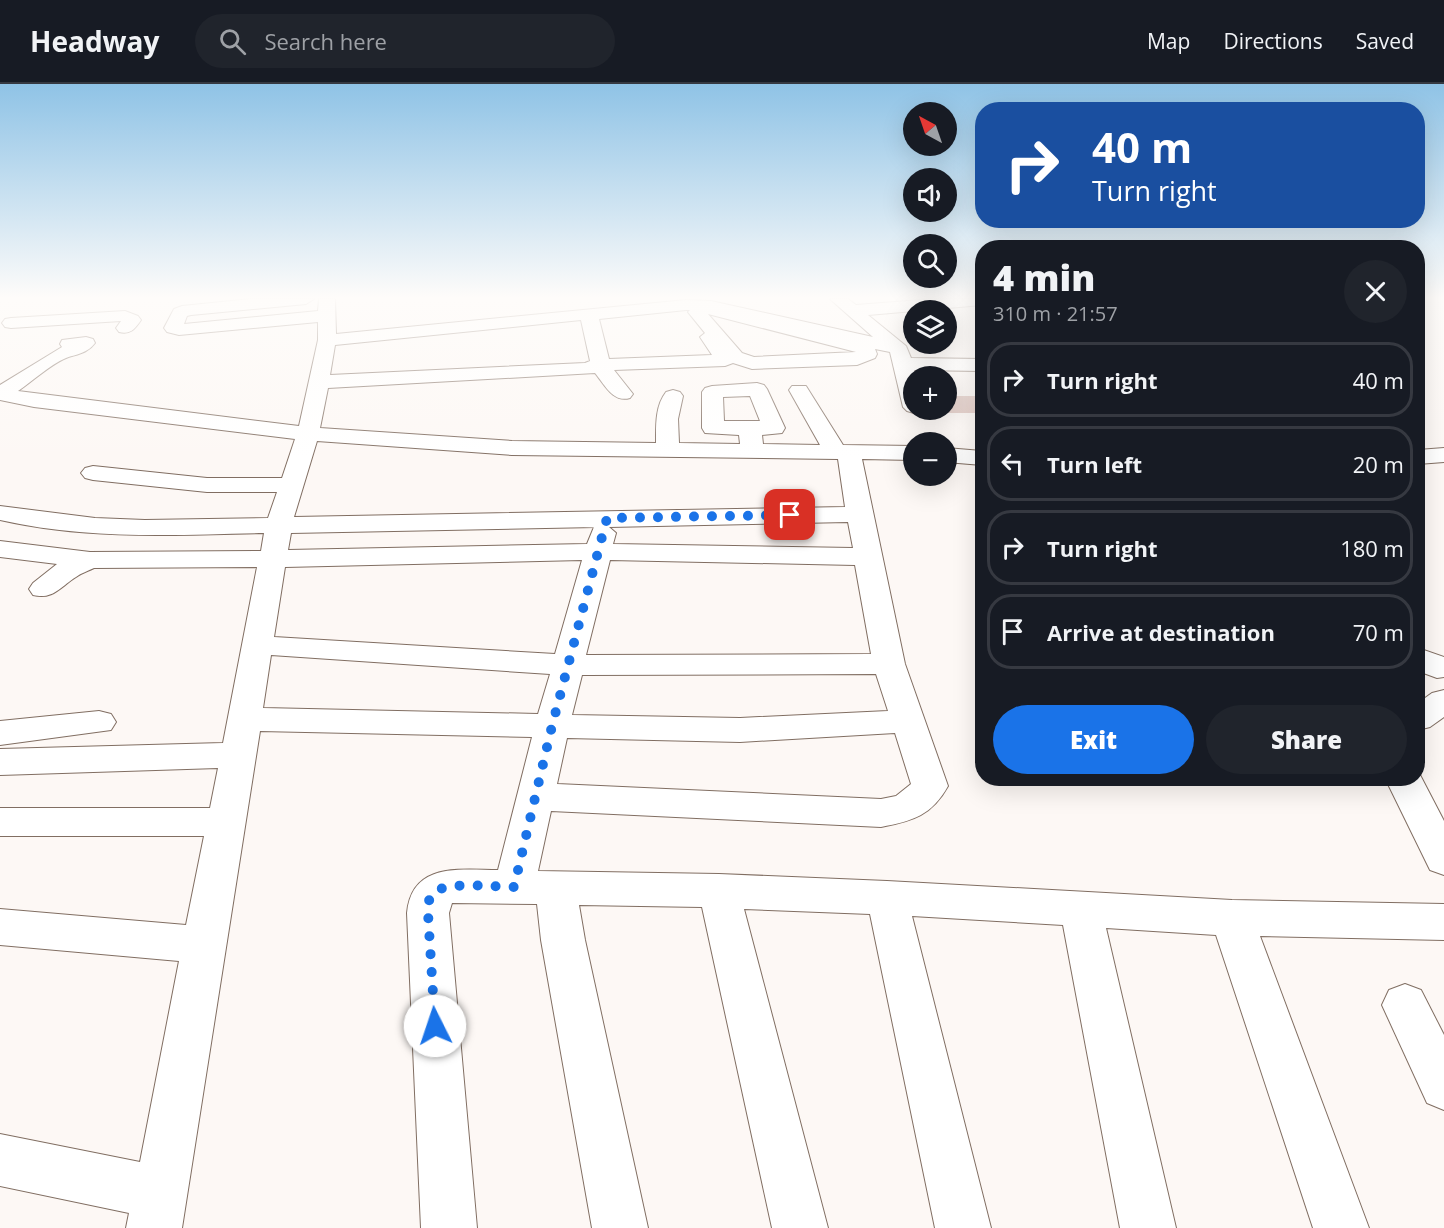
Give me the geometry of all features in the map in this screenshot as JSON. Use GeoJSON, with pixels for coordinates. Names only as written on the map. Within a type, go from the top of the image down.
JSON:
{"type":"FeatureCollection","features":[{"type":"Feature","properties":{"kind":"street"},"geometry":{"type":"LineString","coordinates":[[0,394],[62,352]]}},
{"type":"Feature","properties":{"kind":"street"},"geometry":{"type":"LineString","coordinates":[[0,1160],[158,1211],[276,542],[308,434],[325,352]]}},
{"type":"Feature","properties":{"kind":"street"},"geometry":{"type":"LineString","coordinates":[[598,352],[599,365],[623,394]]}},
{"type":"Feature","properties":{"kind":"street"},"geometry":{"type":"LineString","coordinates":[[319,382],[587,369],[599,365],[725,360],[720,352]]}},
{"type":"Feature","properties":{"kind":"street"},"geometry":{"type":"LineString","coordinates":[[731,352],[735,357],[752,363],[857,359],[867,352]]}},
{"type":"Feature","properties":{"kind":"street"},"geometry":{"type":"LineString","coordinates":[[886,352],[899,356],[975,364]]}},
{"type":"Feature","properties":{"kind":"street"},"geometry":{"type":"LineString","coordinates":[[895,352],[899,356],[903,370]]}},
{"type":"Feature","properties":{"kind":"street"},"geometry":{"type":"LineString","coordinates":[[536,796],[881,813],[908,808],[920,799],[930,786],[889,664],[859,514],[842,452],[799,390]]}},
{"type":"Feature","properties":{"kind":"street"},"geometry":{"type":"LineString","coordinates":[[0,394],[34,401],[308,434],[512,447],[903,453]]}},
{"type":"Feature","properties":{"kind":"street"},"geometry":{"type":"LineString","coordinates":[[668,450],[668,419],[673,396]]}},
{"type":"Feature","properties":{"kind":"street"},"geometry":{"type":"LineString","coordinates":[[9,414],[34,401]]}},
{"type":"Feature","properties":{"kind":"street"},"geometry":{"type":"LineString","coordinates":[[750,428],[752,451]]}},
{"type":"Feature","properties":{"kind":"street"},"geometry":{"type":"LineString","coordinates":[[1425,456],[1444,455]]}},
{"type":"Feature","properties":{"kind":"street"},"geometry":{"type":"LineString","coordinates":[[957,456],[975,457]]}},
{"type":"Feature","properties":{"kind":"street"},"geometry":{"type":"LineString","coordinates":[[93,473],[207,485],[292,485]]}},
{"type":"Feature","properties":{"kind":"street"},"geometry":{"type":"LineString","coordinates":[[4,513],[95,526],[145,528],[276,542],[597,552],[867,557]]}},
{"type":"Feature","properties":{"kind":"street"},"geometry":{"type":"LineString","coordinates":[[0,549],[90,560],[276,542],[607,518],[859,514]]}},
{"type":"Feature","properties":{"kind":"street"},"geometry":{"type":"LineString","coordinates":[[607,518],[552,726],[536,796],[535,888],[564,940],[620,1228]]}},
{"type":"Feature","properties":{"kind":"street"},"geometry":{"type":"LineString","coordinates":[[43,589],[67,570],[90,560]]}},
{"type":"Feature","properties":{"kind":"street"},"geometry":{"type":"LineString","coordinates":[[258,645],[568,665],[889,664]]}},
{"type":"Feature","properties":{"kind":"street"},"geometry":{"type":"LineString","coordinates":[[1425,714],[1444,701]]}},
{"type":"Feature","properties":{"kind":"street"},"geometry":{"type":"LineString","coordinates":[[245,719],[740,730],[909,721]]}},
{"type":"Feature","properties":{"kind":"street"},"geometry":{"type":"LineString","coordinates":[[0,732],[99,722]]}},
{"type":"Feature","properties":{"kind":"street"},"geometry":{"type":"LineString","coordinates":[[0,762],[239,755]]}},
{"type":"Feature","properties":{"kind":"street"},"geometry":{"type":"LineString","coordinates":[[1407,786],[1444,859]]}},
{"type":"Feature","properties":{"kind":"street"},"geometry":{"type":"LineString","coordinates":[[0,822],[227,822]]}},
{"type":"Feature","properties":{"kind":"street"},"geometry":{"type":"LineString","coordinates":[[449,1228],[428,913],[429,898],[436,891],[448,886],[718,891],[887,898],[1232,918],[1444,922]]}},
{"type":"Feature","properties":{"kind":"street"},"geometry":{"type":"LineString","coordinates":[[718,891],[800,1228]]}},
{"type":"Feature","properties":{"kind":"street"},"geometry":{"type":"LineString","coordinates":[[887,898],[963,1228]]}},
{"type":"Feature","properties":{"kind":"street"},"geometry":{"type":"LineString","coordinates":[[1081,909],[1148,1228]]}},
{"type":"Feature","properties":{"kind":"street"},"geometry":{"type":"LineString","coordinates":[[1232,918],[1341,1228]]}},
{"type":"Feature","properties":{"kind":"street"},"geometry":{"type":"LineString","coordinates":[[0,927],[206,945]]}},
{"type":"Feature","properties":{"kind":"street"},"geometry":{"type":"LineString","coordinates":[[1405,1005],[1444,1086]]}},
{"type":"Feature","properties":{"kind":"building"},"geometry":{"type":"Polygon","coordinates":[[[957,396],[975,396],[975,413],[957,413],[957,396]]]}},
{"type":"Feature","properties":{"kind":"route"},"geometry":{"type":"LineString","coordinates":[[435,1026],[429,898],[436,891],[448,886],[514,887],[552,726],[607,518],[790,515]]}}]}
